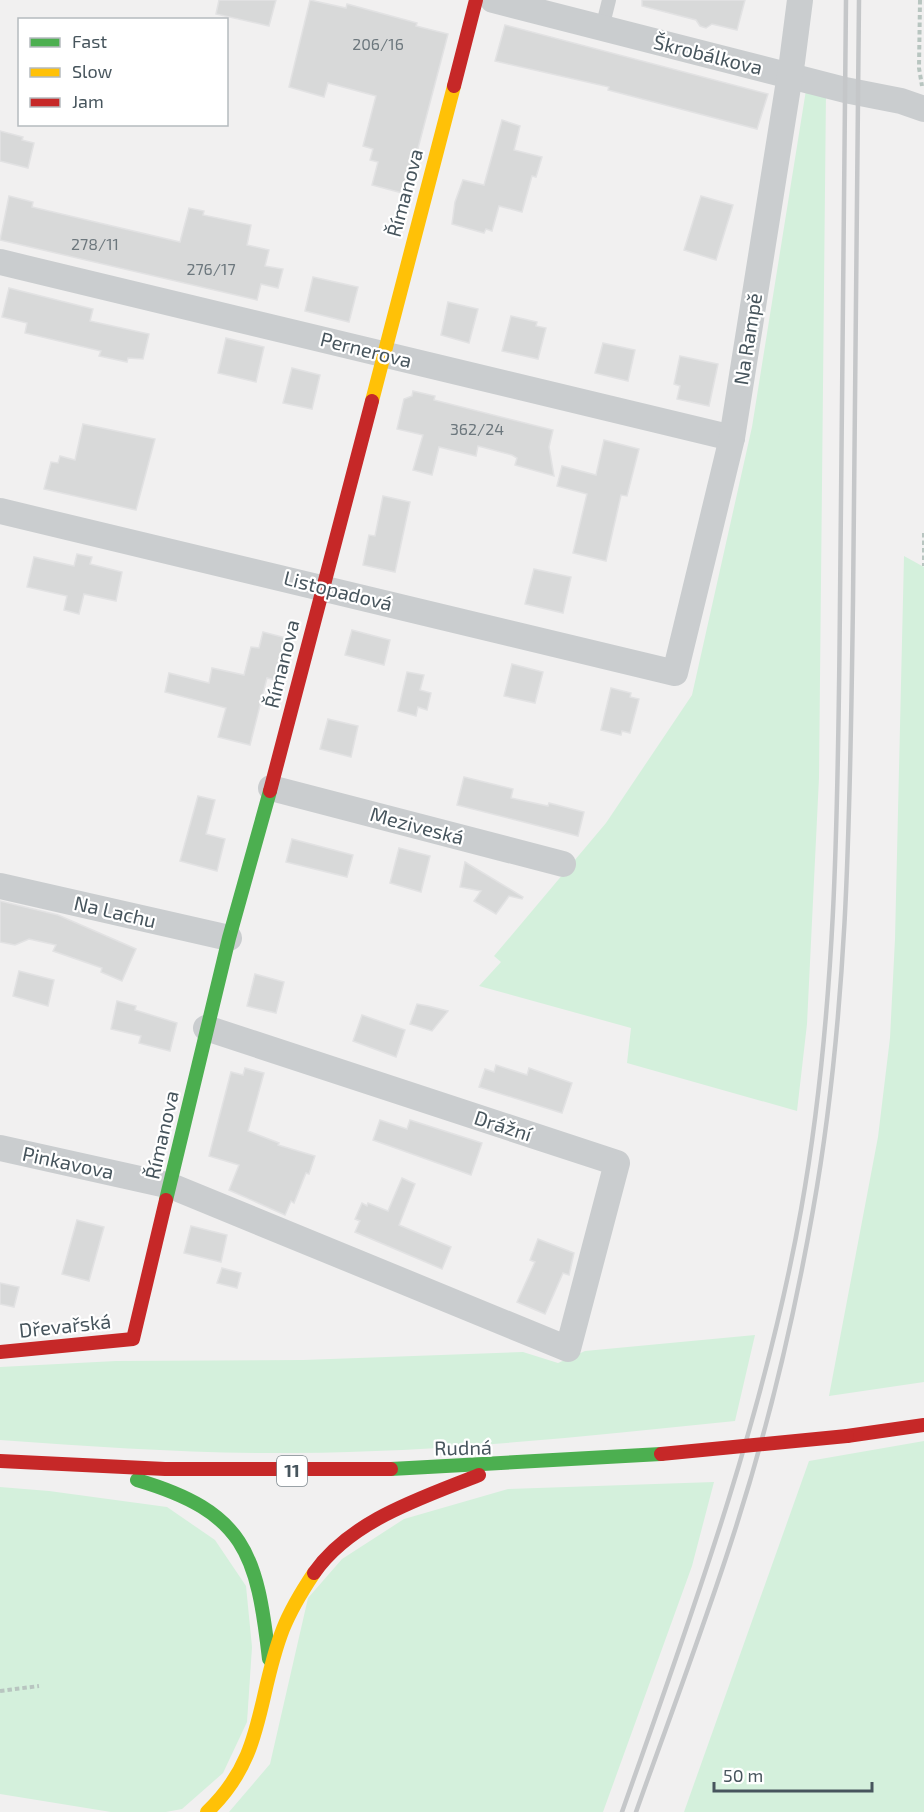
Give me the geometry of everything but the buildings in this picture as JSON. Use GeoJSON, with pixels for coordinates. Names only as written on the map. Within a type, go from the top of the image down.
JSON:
{"type":"FeatureCollection","features":[{"type":"Feature","properties":{"kind":"main road","name":"Římanova"},"geometry":{"type":"LineString","coordinates":[[133,1339],[229,938],[271,788],[321,587],[476,0]]}},
{"type":"Feature","properties":{"kind":"main road","name":"Dřevařská"},"geometry":{"type":"LineString","coordinates":[[0,1352],[133,1339]]}},
{"type":"Feature","properties":{"kind":"main road","name":"Rudná"},"geometry":{"type":"LineString","coordinates":[[0,1461],[83,1467],[287,1471],[500,1467],[847,1436],[924,1425]]}},
{"type":"Feature","properties":{"kind":"main road"},"geometry":{"type":"LineString","coordinates":[[83,1467],[171,1489],[207,1508],[226,1525],[246,1551],[257,1576],[266,1622],[270,1672]]}},
{"type":"Feature","properties":{"kind":"main road"},"geometry":{"type":"LineString","coordinates":[[207,1812],[231,1788],[247,1763],[262,1712],[270,1672],[301,1587],[330,1553],[354,1534],[394,1510],[500,1467]]}},
{"type":"Feature","properties":{"kind":"street","name":"Škrobálkova"},"geometry":{"type":"LineString","coordinates":[[493,0],[790,76],[901,101],[923,101]]}},
{"type":"Feature","properties":{"kind":"street","name":"Na Rampě"},"geometry":{"type":"LineString","coordinates":[[675,673],[732,438],[800,0]]}},
{"type":"Feature","properties":{"kind":"street","name":"Pernerova"},"geometry":{"type":"LineString","coordinates":[[0,262],[732,438]]}},
{"type":"Feature","properties":{"kind":"street","name":"Listopadová"},"geometry":{"type":"LineString","coordinates":[[0,511],[675,673]]}},
{"type":"Feature","properties":{"kind":"street","name":"Meziveská"},"geometry":{"type":"LineString","coordinates":[[271,788],[563,864]]}},
{"type":"Feature","properties":{"kind":"street","name":"Na Lachu"},"geometry":{"type":"LineString","coordinates":[[0,886],[229,938]]}},
{"type":"Feature","properties":{"kind":"street","name":"Drážní"},"geometry":{"type":"LineString","coordinates":[[206,1028],[617,1163],[568,1349]]}},
{"type":"Feature","properties":{"kind":"street","name":"Pinkavova"},"geometry":{"type":"LineString","coordinates":[[0,1148],[171,1186],[568,1349]]}},
{"type":"Feature","properties":{"kind":"lane"},"geometry":{"type":"LineString","coordinates":[[602,28],[609,0]]}},
{"type":"Feature","properties":{"kind":"path"},"geometry":{"type":"LineString","coordinates":[[920,0],[919,68],[923,101]]}},
{"type":"Feature","properties":{"kind":"path"},"geometry":{"type":"LineString","coordinates":[[924,533],[924,566]]}},
{"type":"Feature","properties":{"kind":"path"},"geometry":{"type":"LineString","coordinates":[[0,1691],[39,1686]]}},
{"type":"Feature","properties":{"kind":"green space"},"geometry":{"type":"Polygon","coordinates":[[[806,90],[826,92],[819,778],[807,1024],[797,1111],[627,1063],[631,1028],[479,986],[501,962],[494,956],[606,823],[692,695],[752,427],[806,90]]]}},
{"type":"Feature","properties":{"kind":"green space"},"geometry":{"type":"Polygon","coordinates":[[[904,556],[924,567],[924,1382],[829,1396],[878,1137],[890,1038],[895,939],[904,556]]]}},
{"type":"Feature","properties":{"kind":"green space"},"geometry":{"type":"Polygon","coordinates":[[[755,1335],[735,1421],[515,1442],[350,1452],[184,1451],[0,1440],[0,1367],[116,1361],[303,1360],[523,1352],[558,1363],[585,1351],[755,1335]]]}},
{"type":"Feature","properties":{"kind":"green space"},"geometry":{"type":"Polygon","coordinates":[[[924,1441],[924,1812],[684,1812],[809,1461],[924,1441]]]}},
{"type":"Feature","properties":{"kind":"green space"},"geometry":{"type":"Polygon","coordinates":[[[714,1482],[692,1566],[603,1812],[229,1812],[270,1764],[308,1598],[342,1559],[404,1519],[508,1489],[714,1482]]]}},
{"type":"Feature","properties":{"kind":"green space"},"geometry":{"type":"Polygon","coordinates":[[[0,1487],[49,1491],[167,1507],[215,1540],[246,1586],[252,1647],[247,1722],[223,1773],[182,1809],[166,1812],[111,1812],[0,1794],[0,1487]]]}},
{"type":"Feature","properties":{"kind":"railway"},"geometry":{"type":"LineString","coordinates":[[622,1812],[700,1589],[747,1439],[786,1287],[813,1134],[829,983],[836,830],[846,0]]}},
{"type":"Feature","properties":{"kind":"railway"},"geometry":{"type":"LineString","coordinates":[[636,1812],[711,1603],[758,1453],[797,1291],[825,1134],[841,982],[849,830],[859,0]]}},
{"type":"Feature","properties":{"kind":"traffic: fast"},"geometry":{"type":"LineString","coordinates":[[166,1200],[229,938],[270,791]]}},
{"type":"Feature","properties":{"kind":"traffic: fast"},"geometry":{"type":"LineString","coordinates":[[391,1469],[661,1454]]}},
{"type":"Feature","properties":{"kind":"traffic: fast"},"geometry":{"type":"LineString","coordinates":[[137,1480],[173,1493],[202,1507],[223,1523],[239,1542],[250,1564],[258,1591],[269,1659]]}},
{"type":"Feature","properties":{"kind":"traffic: slow"},"geometry":{"type":"LineString","coordinates":[[372,401],[454,86]]}},
{"type":"Feature","properties":{"kind":"traffic: slow"},"geometry":{"type":"LineString","coordinates":[[207,1812],[226,1791],[250,1748],[274,1654],[283,1629],[314,1573]]}},
{"type":"Feature","properties":{"kind":"traffic: jam"},"geometry":{"type":"LineString","coordinates":[[454,86],[476,0]]}},
{"type":"Feature","properties":{"kind":"traffic: jam"},"geometry":{"type":"LineString","coordinates":[[270,791],[372,401]]}},
{"type":"Feature","properties":{"kind":"traffic: jam"},"geometry":{"type":"LineString","coordinates":[[0,1352],[133,1339],[166,1200]]}},
{"type":"Feature","properties":{"kind":"traffic: jam"},"geometry":{"type":"LineString","coordinates":[[847,1436],[924,1425]]}},
{"type":"Feature","properties":{"kind":"traffic: jam"},"geometry":{"type":"LineString","coordinates":[[661,1454],[847,1436]]}},
{"type":"Feature","properties":{"kind":"traffic: jam"},"geometry":{"type":"LineString","coordinates":[[0,1461],[165,1469],[391,1469]]}},
{"type":"Feature","properties":{"kind":"traffic: jam"},"geometry":{"type":"LineString","coordinates":[[314,1573],[329,1555],[367,1525],[412,1502],[479,1475]]}}]}
